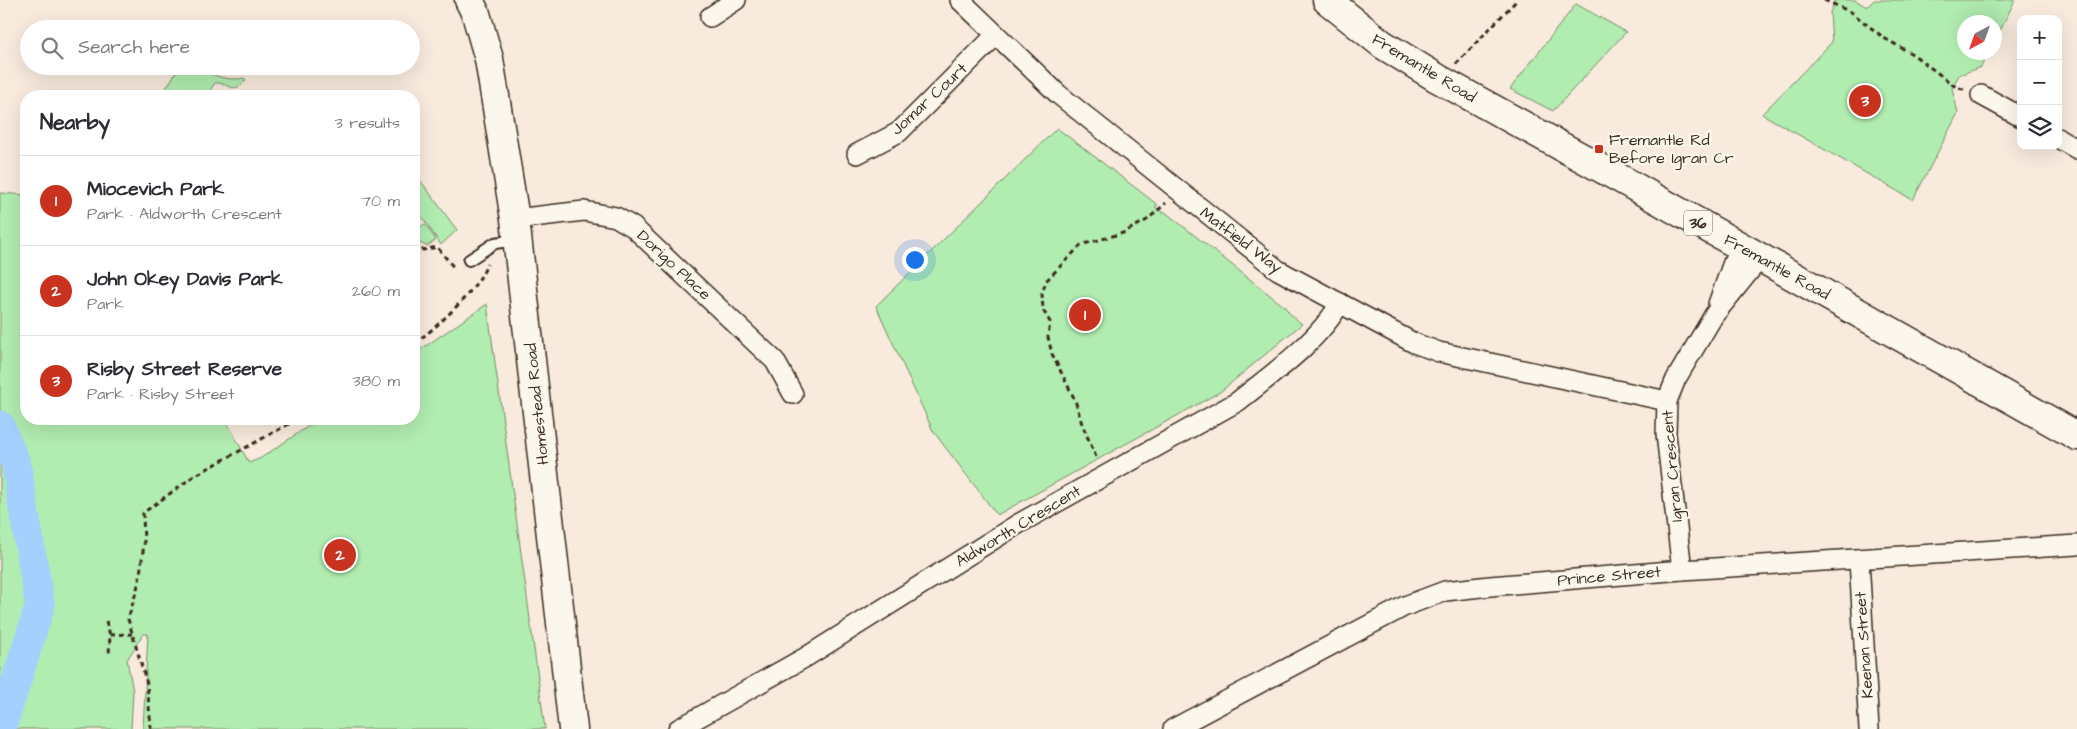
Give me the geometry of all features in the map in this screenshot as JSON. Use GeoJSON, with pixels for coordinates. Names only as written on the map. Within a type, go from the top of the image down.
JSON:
{"type":"FeatureCollection","features":[{"type":"Feature","properties":{"kind":"main road","name":"Homestead Road"},"geometry":{"type":"LineString","coordinates":[[469,0],[484,38],[493,80],[516,229],[573,729]]}},
{"type":"Feature","properties":{"kind":"main road","name":"Homestead Road"},"geometry":{"type":"LineString","coordinates":[[486,0],[497,37],[493,80]]}},
{"type":"Feature","properties":{"kind":"main road","name":"Fremantle Road"},"geometry":{"type":"LineString","coordinates":[[1326,0],[1382,44],[1437,78],[2077,436]]}},
{"type":"Feature","properties":{"kind":"street"},"geometry":{"type":"LineString","coordinates":[[710,17],[736,0]]}},
{"type":"Feature","properties":{"kind":"street","name":"Matfield Way"},"geometry":{"type":"LineString","coordinates":[[960,0],[1058,94],[1098,128],[1278,270],[1414,343],[1439,352],[1666,401]]}},
{"type":"Feature","properties":{"kind":"street","name":"Jomar Court"},"geometry":{"type":"LineString","coordinates":[[857,154],[899,132],[996,35]]}},
{"type":"Feature","properties":{"kind":"street"},"geometry":{"type":"LineString","coordinates":[[1981,95],[2017,115]]}},
{"type":"Feature","properties":{"kind":"street"},"geometry":{"type":"LineString","coordinates":[[2062,140],[2077,149]]}},
{"type":"Feature","properties":{"kind":"street","name":"Dorigo Place"},"geometry":{"type":"LineString","coordinates":[[516,229],[584,211],[603,213],[616,217],[633,227],[775,361],[793,394]]}},
{"type":"Feature","properties":{"kind":"street","name":"Igran Crescent"},"geometry":{"type":"LineString","coordinates":[[1682,570],[1666,434],[1666,401],[1676,379],[1749,252]]}},
{"type":"Feature","properties":{"kind":"street","name":"Aldworth Crescent"},"geometry":{"type":"LineString","coordinates":[[678,729],[806,658],[1018,524],[1237,402],[1268,378],[1320,332],[1334,315],[1340,303]]}},
{"type":"Feature","properties":{"kind":"street","name":"Prince Street"},"geometry":{"type":"LineString","coordinates":[[1173,729],[1405,606],[1445,591],[1682,570],[2077,545]]}},
{"type":"Feature","properties":{"kind":"street","name":"Keenan Street"},"geometry":{"type":"LineString","coordinates":[[1859,560],[1869,729]]}},
{"type":"Feature","properties":{"kind":"lane"},"geometry":{"type":"LineString","coordinates":[[469,260],[516,229]]}},
{"type":"Feature","properties":{"kind":"path"},"geometry":{"type":"LineString","coordinates":[[1456,64],[1517,0]]}},
{"type":"Feature","properties":{"kind":"path"},"geometry":{"type":"LineString","coordinates":[[1824,0],[1851,12],[1884,38],[1914,55],[1956,86],[1981,95]]}},
{"type":"Feature","properties":{"kind":"path"},"geometry":{"type":"LineString","coordinates":[[1096,457],[1082,424],[1076,400],[1052,354],[1048,337],[1050,322],[1043,310],[1042,294],[1046,281],[1081,245],[1123,233],[1147,220],[1170,199]]}},
{"type":"Feature","properties":{"kind":"path"},"geometry":{"type":"LineString","coordinates":[[420,248],[423,250],[437,246],[455,269]]}},
{"type":"Feature","properties":{"kind":"path"},"geometry":{"type":"LineString","coordinates":[[420,339],[476,284],[485,271],[488,260]]}},
{"type":"Feature","properties":{"kind":"path"},"geometry":{"type":"LineString","coordinates":[[151,729],[147,684],[128,620],[139,582],[144,544],[143,512],[194,476],[287,425]]}},
{"type":"Feature","properties":{"kind":"path"},"geometry":{"type":"LineString","coordinates":[[106,621],[110,635],[109,655]]}},
{"type":"Feature","properties":{"kind":"path"},"geometry":{"type":"LineString","coordinates":[[110,635],[132,634]]}},
{"type":"Feature","properties":{"kind":"green space"},"geometry":{"type":"Polygon","coordinates":[[[1835,0],[1855,0],[1867,7],[1874,0],[2015,0],[2002,27],[2002,15],[1957,15],[1957,60],[1984,60],[1981,67],[1959,75],[1952,88],[1958,113],[1913,200],[1762,114],[1832,42],[1830,13],[1835,0]]]}},
{"type":"Feature","properties":{"kind":"green space"},"geometry":{"type":"Polygon","coordinates":[[[1576,4],[1626,32],[1553,111],[1510,89],[1576,4]]]}},
{"type":"Feature","properties":{"kind":"green space"},"geometry":{"type":"Polygon","coordinates":[[[174,75],[215,75],[234,79],[244,78],[246,80],[234,88],[215,83],[210,90],[165,90],[174,75]]]}},
{"type":"Feature","properties":{"kind":"green space"},"geometry":{"type":"Polygon","coordinates":[[[1057,128],[1158,205],[1155,207],[1163,213],[1165,212],[1285,307],[1302,324],[1220,392],[997,515],[933,431],[876,306],[1057,128]]]}},
{"type":"Feature","properties":{"kind":"green space"},"geometry":{"type":"Polygon","coordinates":[[[420,180],[457,230],[441,245],[420,214],[420,180]]]}},
{"type":"Feature","properties":{"kind":"green space"},"geometry":{"type":"Polygon","coordinates":[[[0,193],[20,195],[20,425],[229,425],[249,463],[261,458],[310,425],[420,425],[420,350],[487,304],[545,729],[143,729],[148,634],[143,634],[127,660],[133,691],[131,729],[0,729],[0,193]]]}},
{"type":"Feature","properties":{"kind":"green space"},"geometry":{"type":"Polygon","coordinates":[[[425,224],[436,240],[427,246],[420,243],[420,227],[425,224]]]}},
{"type":"Feature","properties":{"kind":"waterway"},"geometry":{"type":"LineString","coordinates":[[0,426],[16,464],[40,606],[1,729]]}},
{"type":"Feature","properties":{"kind":"place","name":"Risby Street Reserve"},"geometry":{"type":"Point","coordinates":[1865,101]}},
{"type":"Feature","properties":{"kind":"place","name":"Fremantle Rd Before Igran Cr"},"geometry":{"type":"Point","coordinates":[1599,149]}},
{"type":"Feature","properties":{"kind":"place","name":"Miocevich Park"},"geometry":{"type":"Point","coordinates":[1085,315]}},
{"type":"Feature","properties":{"kind":"place","name":"John Okey Davis Park"},"geometry":{"type":"Point","coordinates":[340,555]}}]}
